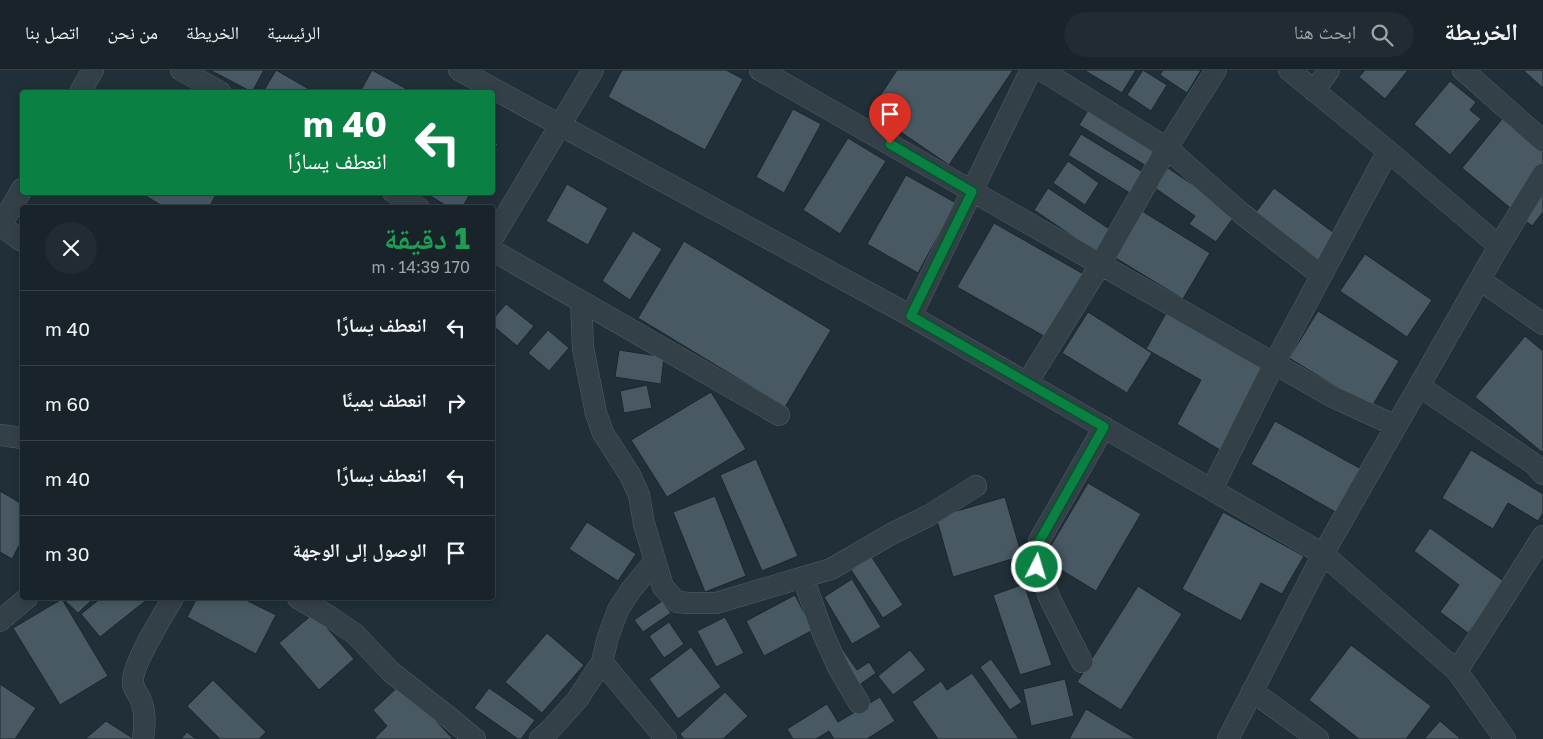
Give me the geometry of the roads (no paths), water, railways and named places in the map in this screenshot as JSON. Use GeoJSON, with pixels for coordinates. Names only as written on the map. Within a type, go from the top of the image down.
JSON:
{"type":"FeatureCollection","features":[{"type":"Feature","properties":{"kind":"street"},"geometry":{"type":"LineString","coordinates":[[81,90],[93,70]]}},
{"type":"Feature","properties":{"kind":"street"},"geometry":{"type":"LineString","coordinates":[[181,70],[216,90]]}},
{"type":"Feature","properties":{"kind":"street"},"geometry":{"type":"LineString","coordinates":[[459,70],[911,316],[1323,554],[1457,670],[1505,739]]}},
{"type":"Feature","properties":{"kind":"street"},"geometry":{"type":"LineString","coordinates":[[495,235],[593,70]]}},
{"type":"Feature","properties":{"kind":"street"},"geometry":{"type":"LineString","coordinates":[[760,70],[1331,396],[1396,426]]}},
{"type":"Feature","properties":{"kind":"street"},"geometry":{"type":"LineString","coordinates":[[911,316],[1031,70]]}},
{"type":"Feature","properties":{"kind":"street"},"geometry":{"type":"LineString","coordinates":[[1041,70],[1167,148],[1241,214],[1321,276]]}},
{"type":"Feature","properties":{"kind":"street"},"geometry":{"type":"LineString","coordinates":[[1027,383],[1100,265],[1167,148],[1216,70]]}},
{"type":"Feature","properties":{"kind":"street"},"geometry":{"type":"LineString","coordinates":[[1289,70],[1388,151],[1499,246]]}},
{"type":"Feature","properties":{"kind":"street"},"geometry":{"type":"LineString","coordinates":[[1314,91],[1329,70]]}},
{"type":"Feature","properties":{"kind":"street"},"geometry":{"type":"LineString","coordinates":[[1463,70],[1543,141]]}},
{"type":"Feature","properties":{"kind":"street"},"geometry":{"type":"LineString","coordinates":[[1212,490],[1274,364],[1388,151]]}},
{"type":"Feature","properties":{"kind":"street"},"geometry":{"type":"LineString","coordinates":[[1228,739],[1323,554],[1499,246],[1543,174]]}},
{"type":"Feature","properties":{"kind":"street"},"geometry":{"type":"LineString","coordinates":[[20,192],[0,226],[20,240]]}},
{"type":"Feature","properties":{"kind":"street"},"geometry":{"type":"LineString","coordinates":[[398,195],[414,205]]}},
{"type":"Feature","properties":{"kind":"street"},"geometry":{"type":"LineString","coordinates":[[495,252],[779,415]]}},
{"type":"Feature","properties":{"kind":"street"},"geometry":{"type":"LineString","coordinates":[[1480,280],[1543,324]]}},
{"type":"Feature","properties":{"kind":"street"},"geometry":{"type":"LineString","coordinates":[[582,301],[583,348],[596,413],[603,433],[630,475],[639,494],[644,524],[663,587],[677,602],[689,604],[716,603],[831,570],[893,533],[928,516],[976,486]]}},
{"type":"Feature","properties":{"kind":"street"},"geometry":{"type":"LineString","coordinates":[[1419,386],[1534,464],[1543,474]]}},
{"type":"Feature","properties":{"kind":"street"},"geometry":{"type":"LineString","coordinates":[[1082,662],[1051,601],[1037,567],[1039,542],[1104,427]]}},
{"type":"Feature","properties":{"kind":"street"},"geometry":{"type":"LineString","coordinates":[[0,434],[20,438]]}},
{"type":"Feature","properties":{"kind":"street"},"geometry":{"type":"LineString","coordinates":[[1457,670],[1543,536]]}},
{"type":"Feature","properties":{"kind":"street"},"geometry":{"type":"LineString","coordinates":[[540,739],[577,700],[602,662],[608,637],[618,610],[630,591],[655,561]]}},
{"type":"Feature","properties":{"kind":"street"},"geometry":{"type":"LineString","coordinates":[[803,578],[824,636],[839,669],[859,702]]}},
{"type":"Feature","properties":{"kind":"street"},"geometry":{"type":"LineString","coordinates":[[0,621],[26,600]]}},
{"type":"Feature","properties":{"kind":"street"},"geometry":{"type":"LineString","coordinates":[[143,739],[146,721],[140,700],[133,686],[132,676],[172,600]]}},
{"type":"Feature","properties":{"kind":"street"},"geometry":{"type":"LineString","coordinates":[[301,600],[354,634],[391,672],[475,739]]}},
{"type":"Feature","properties":{"kind":"street"},"geometry":{"type":"LineString","coordinates":[[602,662],[666,739]]}},
{"type":"Feature","properties":{"kind":"street"},"geometry":{"type":"LineString","coordinates":[[1252,691],[1318,739]]}}]}
